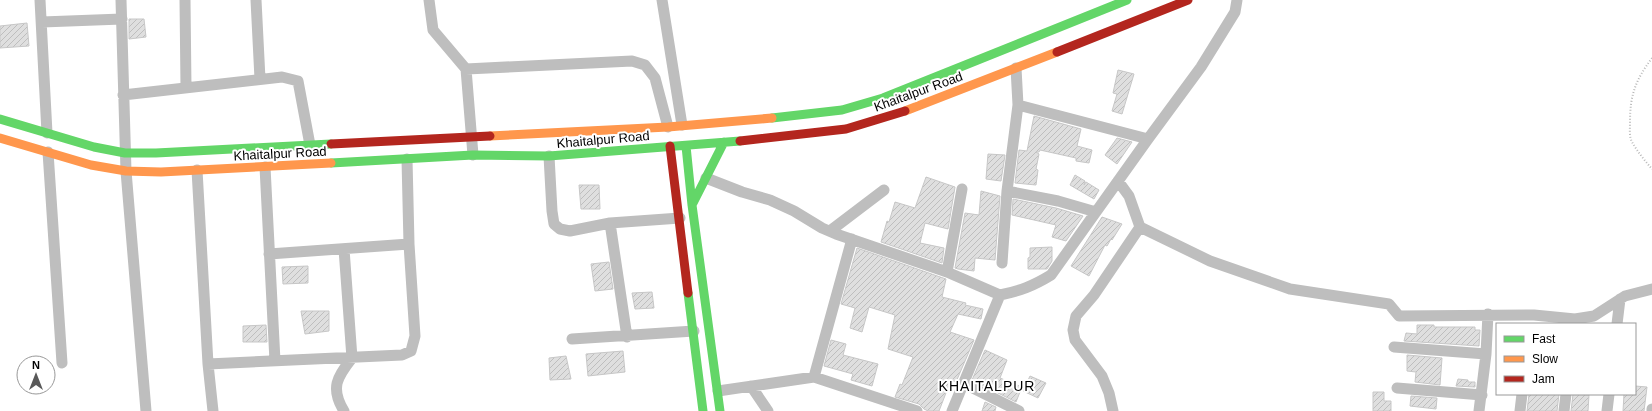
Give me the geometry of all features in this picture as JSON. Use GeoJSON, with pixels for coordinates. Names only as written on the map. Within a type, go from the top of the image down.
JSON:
{"type":"FeatureCollection","features":[{"type":"Feature","properties":{"kind":"street"},"geometry":{"type":"LineString","coordinates":[[40,0],[47,133]]}},
{"type":"Feature","properties":{"kind":"street"},"geometry":{"type":"LineString","coordinates":[[121,0],[126,171],[146,411]]}},
{"type":"Feature","properties":{"kind":"street"},"geometry":{"type":"LineString","coordinates":[[185,0],[186,87]]}},
{"type":"Feature","properties":{"kind":"street"},"geometry":{"type":"LineString","coordinates":[[256,0],[260,79]]}},
{"type":"Feature","properties":{"kind":"street"},"geometry":{"type":"LineString","coordinates":[[429,0],[433,30],[466,69],[473,156]]}},
{"type":"Feature","properties":{"kind":"street"},"geometry":{"type":"LineString","coordinates":[[662,0],[682,124]]}},
{"type":"Feature","properties":{"kind":"street","name":"Khaitalpur Road"},"geometry":{"type":"LineString","coordinates":[[0,119],[94,147],[125,153],[156,153],[668,127],[682,124],[801,116],[842,110],[883,98],[1127,0]]}},
{"type":"Feature","properties":{"kind":"street","name":"Khaitalpur Road"},"geometry":{"type":"LineString","coordinates":[[0,138],[90,166],[126,171],[161,172],[473,156],[549,156],[796,136],[846,129],[895,115],[1188,0]]}},
{"type":"Feature","properties":{"kind":"street"},"geometry":{"type":"LineString","coordinates":[[706,178],[742,192],[770,200],[794,211],[830,231],[947,272],[1000,295],[1021,291],[1037,284],[1051,275],[1201,67],[1235,12],[1237,0]]}},
{"type":"Feature","properties":{"kind":"street"},"geometry":{"type":"LineString","coordinates":[[42,22],[122,19]]}},
{"type":"Feature","properties":{"kind":"street"},"geometry":{"type":"LineString","coordinates":[[466,69],[632,60],[645,65],[655,78],[668,127]]}},
{"type":"Feature","properties":{"kind":"street"},"geometry":{"type":"LineString","coordinates":[[1002,263],[1007,191],[1018,104],[1016,68]]}},
{"type":"Feature","properties":{"kind":"street"},"geometry":{"type":"LineString","coordinates":[[123,95],[282,77],[298,81],[310,145]]}},
{"type":"Feature","properties":{"kind":"street"},"geometry":{"type":"LineString","coordinates":[[1018,104],[1148,139]]}},
{"type":"Feature","properties":{"kind":"street"},"geometry":{"type":"LineString","coordinates":[[692,205],[724,142]]}},
{"type":"Feature","properties":{"kind":"street"},"geometry":{"type":"LineString","coordinates":[[670,146],[703,411]]}},
{"type":"Feature","properties":{"kind":"street"},"geometry":{"type":"LineString","coordinates":[[686,146],[692,205],[720,411]]}},
{"type":"Feature","properties":{"kind":"street"},"geometry":{"type":"LineString","coordinates":[[48,152],[62,363]]}},
{"type":"Feature","properties":{"kind":"street"},"geometry":{"type":"LineString","coordinates":[[549,156],[552,211],[554,224],[560,229],[570,231],[610,223],[680,218]]}},
{"type":"Feature","properties":{"kind":"street"},"geometry":{"type":"LineString","coordinates":[[208,364],[402,355],[411,351],[416,336],[409,244],[407,159]]}},
{"type":"Feature","properties":{"kind":"street"},"geometry":{"type":"LineString","coordinates":[[266,167],[275,361]]}},
{"type":"Feature","properties":{"kind":"street"},"geometry":{"type":"LineString","coordinates":[[197,170],[208,364],[213,411]]}},
{"type":"Feature","properties":{"kind":"street"},"geometry":{"type":"LineString","coordinates":[[1118,181],[1129,196],[1140,227],[1210,261],[1290,288],[1389,304],[1398,316],[1488,314],[1575,322],[1594,316],[1620,299],[1652,289]]}},
{"type":"Feature","properties":{"kind":"street"},"geometry":{"type":"LineString","coordinates":[[947,272],[962,188]]}},
{"type":"Feature","properties":{"kind":"street"},"geometry":{"type":"LineString","coordinates":[[830,231],[884,190]]}},
{"type":"Feature","properties":{"kind":"street"},"geometry":{"type":"LineString","coordinates":[[1007,191],[1058,201],[1096,212]]}},
{"type":"Feature","properties":{"kind":"street"},"geometry":{"type":"LineString","coordinates":[[610,223],[627,337]]}},
{"type":"Feature","properties":{"kind":"street"},"geometry":{"type":"LineString","coordinates":[[1113,411],[1109,393],[1102,376],[1075,340],[1073,330],[1076,316],[1094,295],[1140,227]]}},
{"type":"Feature","properties":{"kind":"street"},"geometry":{"type":"LineString","coordinates":[[814,377],[852,239]]}},
{"type":"Feature","properties":{"kind":"street"},"geometry":{"type":"LineString","coordinates":[[269,254],[409,244]]}},
{"type":"Feature","properties":{"kind":"street"},"geometry":{"type":"LineString","coordinates":[[344,249],[352,358],[340,374],[336,388],[339,403],[344,411]]}},
{"type":"Feature","properties":{"kind":"street"},"geometry":{"type":"LineString","coordinates":[[952,411],[1000,295]]}},
{"type":"Feature","properties":{"kind":"street"},"geometry":{"type":"LineString","coordinates":[[1617,323],[1620,299]]}},
{"type":"Feature","properties":{"kind":"street"},"geometry":{"type":"LineString","coordinates":[[1479,411],[1486,354],[1488,314]]}},
{"type":"Feature","properties":{"kind":"street"},"geometry":{"type":"LineString","coordinates":[[572,339],[627,337],[694,331]]}},
{"type":"Feature","properties":{"kind":"street"},"geometry":{"type":"LineString","coordinates":[[1394,347],[1486,354]]}},
{"type":"Feature","properties":{"kind":"street"},"geometry":{"type":"LineString","coordinates":[[718,391],[814,377],[917,411]]}},
{"type":"Feature","properties":{"kind":"street"},"geometry":{"type":"LineString","coordinates":[[964,384],[1019,411]]}},
{"type":"Feature","properties":{"kind":"street"},"geometry":{"type":"LineString","coordinates":[[751,386],[768,411]]}},
{"type":"Feature","properties":{"kind":"street"},"geometry":{"type":"LineString","coordinates":[[1397,388],[1482,395]]}},
{"type":"Feature","properties":{"kind":"street"},"geometry":{"type":"LineString","coordinates":[[718,391],[725,411]]}},
{"type":"Feature","properties":{"kind":"street"},"geometry":{"type":"LineString","coordinates":[[1520,411],[1522,395]]}},
{"type":"Feature","properties":{"kind":"street"},"geometry":{"type":"LineString","coordinates":[[1564,411],[1566,395]]}},
{"type":"Feature","properties":{"kind":"street"},"geometry":{"type":"LineString","coordinates":[[1607,411],[1609,395]]}},
{"type":"Feature","properties":{"kind":"path"},"geometry":{"type":"LineString","coordinates":[[1652,58],[1638,78],[1634,87],[1630,111],[1630,134],[1632,143],[1652,169]]}},
{"type":"Feature","properties":{"kind":"building"},"geometry":{"type":"Polygon","coordinates":[[[129,19],[144,19],[146,37],[129,39],[129,19]]]}},
{"type":"Feature","properties":{"kind":"building"},"geometry":{"type":"Polygon","coordinates":[[[27,23],[29,46],[0,48],[0,26],[27,23]]]}},
{"type":"Feature","properties":{"kind":"building"},"geometry":{"type":"Polygon","coordinates":[[[1118,70],[1134,74],[1122,114],[1112,111],[1117,94],[1113,93],[1118,70]]]}},
{"type":"Feature","properties":{"kind":"building"},"geometry":{"type":"Polygon","coordinates":[[[1034,116],[1081,129],[1077,146],[1092,150],[1089,163],[1076,161],[1076,158],[1040,150],[1039,152],[1036,152],[1039,154],[1036,169],[1038,170],[1036,185],[1015,183],[1019,150],[1027,151],[1034,116]]]}},
{"type":"Feature","properties":{"kind":"building"},"geometry":{"type":"Polygon","coordinates":[[[1117,138],[1132,142],[1117,164],[1105,155],[1117,138]]]}},
{"type":"Feature","properties":{"kind":"building"},"geometry":{"type":"Polygon","coordinates":[[[988,154],[1005,155],[1001,181],[986,179],[988,154]]]}},
{"type":"Feature","properties":{"kind":"building"},"geometry":{"type":"Polygon","coordinates":[[[1075,175],[1085,181],[1084,185],[1086,182],[1099,190],[1094,199],[1070,185],[1075,175]]]}},
{"type":"Feature","properties":{"kind":"building"},"geometry":{"type":"Polygon","coordinates":[[[926,177],[955,187],[948,229],[925,223],[920,243],[944,248],[942,263],[881,242],[887,221],[889,222],[895,202],[915,208],[926,177]]]}},
{"type":"Feature","properties":{"kind":"building"},"geometry":{"type":"Polygon","coordinates":[[[579,185],[599,185],[600,209],[581,209],[579,185]]]}},
{"type":"Feature","properties":{"kind":"building"},"geometry":{"type":"Polygon","coordinates":[[[981,191],[1000,196],[995,260],[975,258],[974,271],[958,269],[955,268],[965,213],[979,215],[981,191]]]}},
{"type":"Feature","properties":{"kind":"building"},"geometry":{"type":"Polygon","coordinates":[[[1013,199],[1056,208],[1083,216],[1066,241],[1052,237],[1056,225],[1012,215],[1013,199]]]}},
{"type":"Feature","properties":{"kind":"building"},"geometry":{"type":"Polygon","coordinates":[[[1102,217],[1122,224],[1112,240],[1111,239],[1107,246],[1105,245],[1089,276],[1071,266],[1102,217]]]}},
{"type":"Feature","properties":{"kind":"building"},"geometry":{"type":"Polygon","coordinates":[[[1052,247],[1052,261],[1047,269],[1028,269],[1030,248],[1052,247]]]}},
{"type":"Feature","properties":{"kind":"building"},"geometry":{"type":"Polygon","coordinates":[[[857,248],[946,279],[942,297],[966,303],[965,305],[983,309],[981,319],[958,314],[950,332],[974,340],[956,382],[951,380],[939,411],[928,411],[919,404],[895,397],[900,384],[902,385],[913,357],[888,349],[895,315],[869,307],[862,332],[850,328],[855,308],[841,304],[857,248]]]}},
{"type":"Feature","properties":{"kind":"building"},"geometry":{"type":"Polygon","coordinates":[[[609,262],[613,289],[595,291],[591,264],[609,262]]]}},
{"type":"Feature","properties":{"kind":"building"},"geometry":{"type":"Polygon","coordinates":[[[308,266],[308,283],[283,284],[282,267],[308,266]]]}},
{"type":"Feature","properties":{"kind":"building"},"geometry":{"type":"Polygon","coordinates":[[[652,292],[654,308],[635,309],[632,293],[652,292]]]}},
{"type":"Feature","properties":{"kind":"building"},"geometry":{"type":"Polygon","coordinates":[[[301,311],[329,311],[329,331],[305,334],[301,311]]]}},
{"type":"Feature","properties":{"kind":"building"},"geometry":{"type":"Polygon","coordinates":[[[266,325],[267,342],[243,342],[243,326],[266,325]]]}},
{"type":"Feature","properties":{"kind":"building"},"geometry":{"type":"Polygon","coordinates":[[[1417,325],[1434,325],[1434,327],[1475,327],[1475,330],[1480,330],[1479,346],[1404,341],[1406,333],[1417,334],[1417,325]]]}},
{"type":"Feature","properties":{"kind":"building"},"geometry":{"type":"Polygon","coordinates":[[[831,340],[846,344],[843,355],[878,364],[872,386],[851,380],[853,374],[824,366],[831,340]]]}},
{"type":"Feature","properties":{"kind":"building"},"geometry":{"type":"Polygon","coordinates":[[[985,350],[1007,360],[1000,378],[1022,387],[1016,402],[972,380],[985,350]]]}},
{"type":"Feature","properties":{"kind":"building"},"geometry":{"type":"Polygon","coordinates":[[[623,351],[625,372],[588,376],[586,354],[623,351]]]}},
{"type":"Feature","properties":{"kind":"building"},"geometry":{"type":"Polygon","coordinates":[[[1407,355],[1442,358],[1440,385],[1415,382],[1416,372],[1407,371],[1407,355]]]}},
{"type":"Feature","properties":{"kind":"building"},"geometry":{"type":"Polygon","coordinates":[[[566,356],[571,379],[550,380],[549,358],[566,356]]]}},
{"type":"Feature","properties":{"kind":"building"},"geometry":{"type":"Polygon","coordinates":[[[1030,376],[1046,383],[1038,398],[1023,391],[1030,376]]]}},
{"type":"Feature","properties":{"kind":"building"},"geometry":{"type":"Polygon","coordinates":[[[1458,379],[1468,380],[1468,382],[1475,382],[1475,387],[1456,386],[1458,379]]]}},
{"type":"Feature","properties":{"kind":"building"},"geometry":{"type":"Polygon","coordinates":[[[1636,386],[1647,387],[1644,411],[1623,411],[1624,395],[1636,395],[1636,386]]]}},
{"type":"Feature","properties":{"kind":"building"},"geometry":{"type":"Polygon","coordinates":[[[1373,392],[1384,392],[1384,401],[1391,401],[1391,411],[1373,411],[1373,392]]]}},
{"type":"Feature","properties":{"kind":"building"},"geometry":{"type":"Polygon","coordinates":[[[1529,395],[1559,395],[1557,411],[1527,411],[1529,395]]]}},
{"type":"Feature","properties":{"kind":"building"},"geometry":{"type":"Polygon","coordinates":[[[1573,395],[1589,395],[1588,411],[1571,411],[1573,395]]]}},
{"type":"Feature","properties":{"kind":"building"},"geometry":{"type":"Polygon","coordinates":[[[1411,396],[1437,398],[1436,409],[1410,406],[1411,396]]]}},
{"type":"Feature","properties":{"kind":"building"},"geometry":{"type":"Polygon","coordinates":[[[985,402],[996,407],[995,411],[982,411],[985,402]]]}},
{"type":"Feature","properties":{"kind":"traffic: fast"},"geometry":{"type":"LineString","coordinates":[[772,118],[842,110],[883,98],[1127,0]]}},
{"type":"Feature","properties":{"kind":"traffic: fast"},"geometry":{"type":"LineString","coordinates":[[0,119],[94,147],[125,153],[156,153],[331,144]]}},
{"type":"Feature","properties":{"kind":"traffic: fast"},"geometry":{"type":"LineString","coordinates":[[331,163],[473,155],[549,156],[740,141]]}},
{"type":"Feature","properties":{"kind":"traffic: fast"},"geometry":{"type":"LineString","coordinates":[[692,205],[724,142]]}},
{"type":"Feature","properties":{"kind":"traffic: fast"},"geometry":{"type":"LineString","coordinates":[[686,146],[692,205],[720,411]]}},
{"type":"Feature","properties":{"kind":"traffic: fast"},"geometry":{"type":"LineString","coordinates":[[688,293],[703,411]]}},
{"type":"Feature","properties":{"kind":"traffic: slow"},"geometry":{"type":"LineString","coordinates":[[905,111],[1057,52]]}},
{"type":"Feature","properties":{"kind":"traffic: slow"},"geometry":{"type":"LineString","coordinates":[[490,136],[668,127],[772,118]]}},
{"type":"Feature","properties":{"kind":"traffic: slow"},"geometry":{"type":"LineString","coordinates":[[0,138],[91,165],[126,171],[161,172],[331,163]]}},
{"type":"Feature","properties":{"kind":"traffic: jam"},"geometry":{"type":"LineString","coordinates":[[1057,52],[1188,0]]}},
{"type":"Feature","properties":{"kind":"traffic: jam"},"geometry":{"type":"LineString","coordinates":[[740,141],[846,129],[905,111]]}},
{"type":"Feature","properties":{"kind":"traffic: jam"},"geometry":{"type":"LineString","coordinates":[[331,144],[490,136]]}},
{"type":"Feature","properties":{"kind":"traffic: jam"},"geometry":{"type":"LineString","coordinates":[[670,146],[688,293]]}},
{"type":"Feature","properties":{"kind":"district","name":"KHAITALPUR"},"geometry":{"type":"Point","coordinates":[987,386]}}]}
